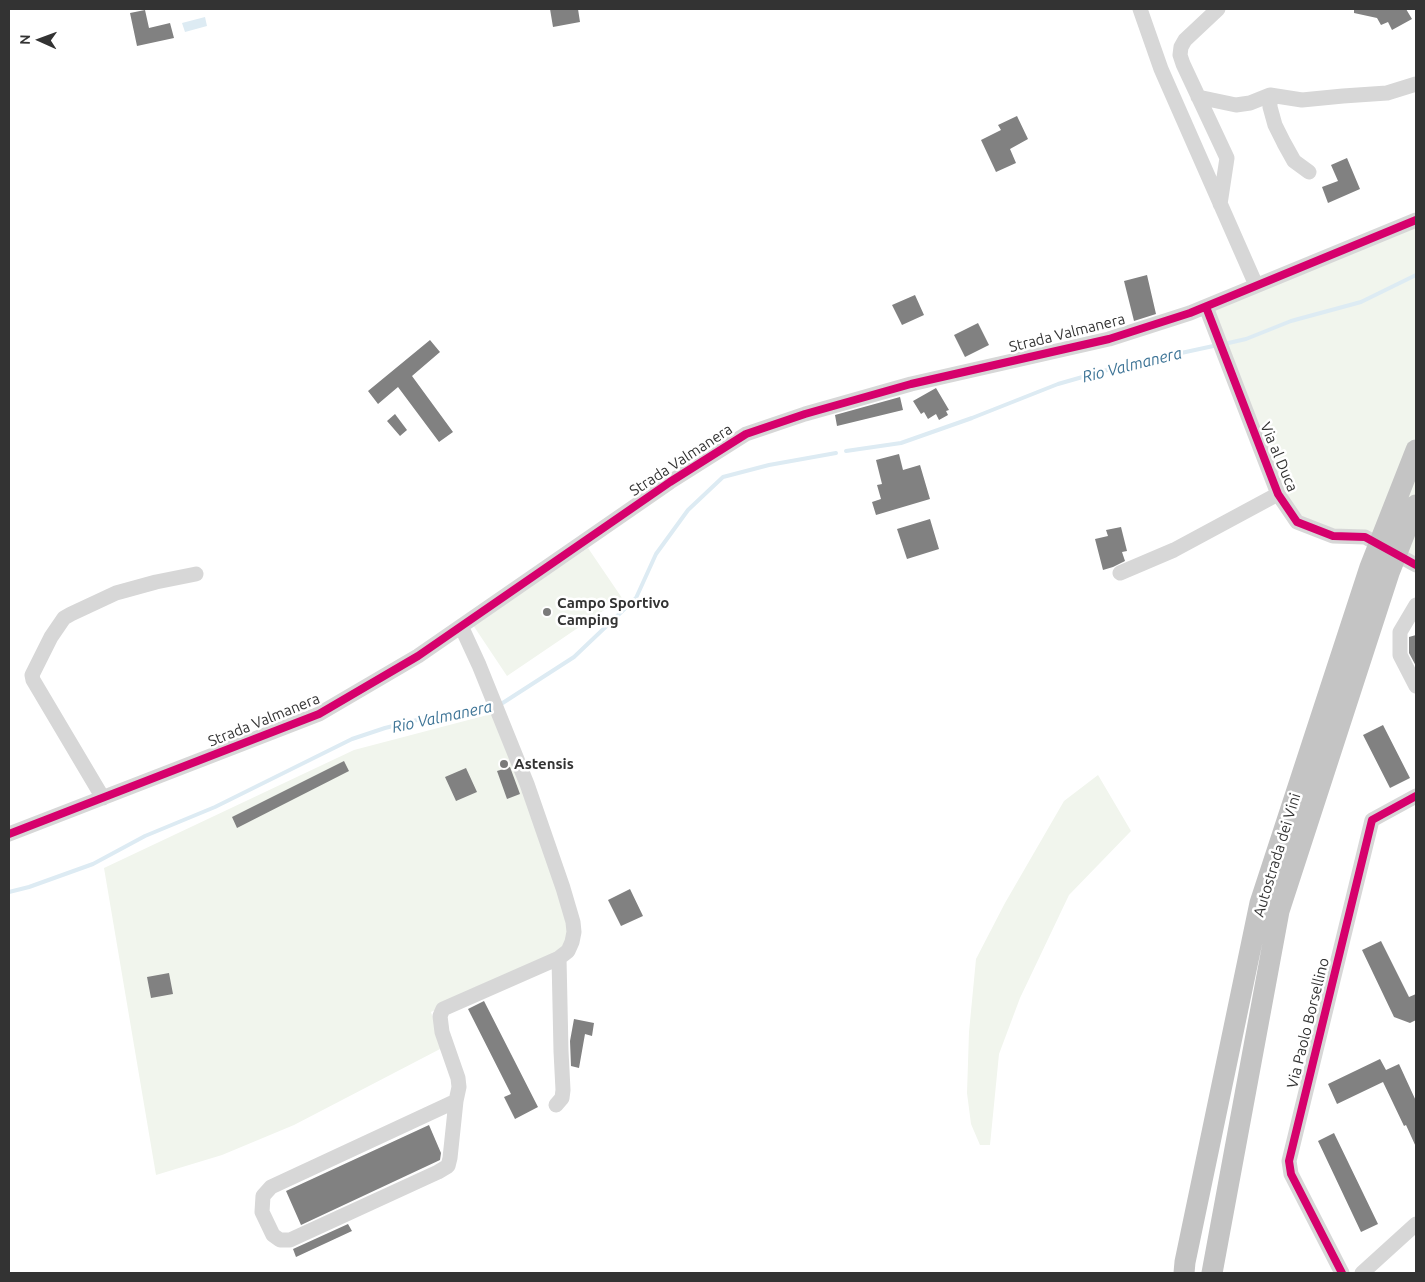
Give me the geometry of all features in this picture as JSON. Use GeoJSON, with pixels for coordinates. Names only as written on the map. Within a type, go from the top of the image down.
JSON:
{"type":"FeatureCollection","features":[{"type":"Feature","properties":{"kind":"highway","name":"Autostrada dei Vini"},"geometry":{"type":"LineString","coordinates":[[1212,1273],[1279,911],[1416,450]]}},
{"type":"Feature","properties":{"kind":"highway","name":"Autostrada dei Vini"},"geometry":{"type":"LineString","coordinates":[[1184,1273],[1260,903],[1380,570],[1416,505]]}},
{"type":"Feature","properties":{"kind":"street"},"geometry":{"type":"LineString","coordinates":[[1140,9],[1161,69],[1256,285]]}},
{"type":"Feature","properties":{"kind":"street"},"geometry":{"type":"LineString","coordinates":[[1218,9],[1185,40],[1180,55],[1227,158],[1220,205]]}},
{"type":"Feature","properties":{"kind":"street"},"geometry":{"type":"LineString","coordinates":[[1198,97],[1236,105],[1250,103],[1270,95],[1302,100],[1387,94],[1416,84]]}},
{"type":"Feature","properties":{"kind":"street"},"geometry":{"type":"LineString","coordinates":[[1270,95],[1270,107],[1275,125],[1294,161],[1308,172]]}},
{"type":"Feature","properties":{"kind":"street","name":"Strada Valmanera"},"geometry":{"type":"LineString","coordinates":[[9,834],[319,714],[418,656],[670,482],[746,434],[805,414],[911,384],[1109,339],[1206,307],[1416,220]]}},
{"type":"Feature","properties":{"kind":"street","name":"Via al Duca"},"geometry":{"type":"LineString","coordinates":[[1206,307],[1278,494],[1297,522],[1333,536],[1365,537],[1416,565]]}},
{"type":"Feature","properties":{"kind":"street"},"geometry":{"type":"LineString","coordinates":[[1120,573],[1174,550],[1278,494]]}},
{"type":"Feature","properties":{"kind":"street"},"geometry":{"type":"LineString","coordinates":[[103,798],[33,680],[32,675],[51,637],[64,618],[116,593],[196,574]]}},
{"type":"Feature","properties":{"kind":"street"},"geometry":{"type":"LineString","coordinates":[[1416,605],[1400,632],[1400,654],[1416,686]]}},
{"type":"Feature","properties":{"kind":"street"},"geometry":{"type":"LineString","coordinates":[[456,1101],[271,1187],[263,1196],[262,1212],[273,1235],[280,1240],[290,1240],[448,1166],[459,1087],[458,1078],[442,1032],[440,1016],[443,1009],[559,958],[568,951],[572,942],[573,922],[527,784],[479,665],[461,626]]}},
{"type":"Feature","properties":{"kind":"street","name":"Via Paolo Borsellino"},"geometry":{"type":"LineString","coordinates":[[1342,1273],[1291,1174],[1289,1161],[1372,820],[1416,796]]}},
{"type":"Feature","properties":{"kind":"street"},"geometry":{"type":"LineString","coordinates":[[556,1104],[562,1098],[563,1090],[559,958]]}},
{"type":"Feature","properties":{"kind":"street"},"geometry":{"type":"LineString","coordinates":[[1362,1273],[1416,1224]]}},
{"type":"Feature","properties":{"kind":"shaded area"},"geometry":{"type":"Polygon","coordinates":[[[205,17],[207,26],[185,32],[182,23],[205,17]]]}},
{"type":"Feature","properties":{"kind":"shaded area"},"geometry":{"type":"Polygon","coordinates":[[[1416,220],[1416,559],[1365,537],[1297,522],[1206,307],[1416,220]]]}},
{"type":"Feature","properties":{"kind":"shaded area","name":"Campo Sportivo Camping"},"geometry":{"type":"Polygon","coordinates":[[[588,548],[622,598],[507,676],[473,625],[588,548]]]}},
{"type":"Feature","properties":{"kind":"shaded area"},"geometry":{"type":"Polygon","coordinates":[[[495,713],[569,922],[563,952],[431,1012],[442,1048],[294,1125],[222,1155],[156,1175],[104,868],[354,750],[495,713]]]}},
{"type":"Feature","properties":{"kind":"shaded area"},"geometry":{"type":"Polygon","coordinates":[[[1098,775],[1131,831],[1069,895],[1020,998],[999,1054],[990,1145],[980,1145],[971,1124],[967,1093],[969,1032],[976,959],[1005,903],[1064,801],[1098,775]]]}},
{"type":"Feature","properties":{"kind":"building"},"geometry":{"type":"Polygon","coordinates":[[[550,9],[578,9],[580,22],[553,27],[550,9]]]}},
{"type":"Feature","properties":{"kind":"building"},"geometry":{"type":"Polygon","coordinates":[[[1354,9],[1406,9],[1412,19],[1392,30],[1388,22],[1381,25],[1377,18],[1354,13],[1354,9]]]}},
{"type":"Feature","properties":{"kind":"building"},"geometry":{"type":"Polygon","coordinates":[[[145,10],[149,28],[170,23],[174,38],[137,46],[130,13],[145,10]]]}},
{"type":"Feature","properties":{"kind":"building"},"geometry":{"type":"Polygon","coordinates":[[[1017,116],[1028,139],[1010,149],[1016,163],[996,172],[981,140],[1001,130],[998,125],[1017,116]]]}},
{"type":"Feature","properties":{"kind":"building"},"geometry":{"type":"Polygon","coordinates":[[[1347,158],[1360,189],[1328,203],[1322,187],[1338,181],[1331,165],[1347,158]]]}},
{"type":"Feature","properties":{"kind":"building"},"geometry":{"type":"Polygon","coordinates":[[[1147,275],[1156,314],[1134,321],[1124,281],[1147,275]]]}},
{"type":"Feature","properties":{"kind":"building"},"geometry":{"type":"Polygon","coordinates":[[[915,295],[924,315],[902,325],[892,305],[915,295]]]}},
{"type":"Feature","properties":{"kind":"building"},"geometry":{"type":"Polygon","coordinates":[[[978,323],[989,345],[965,357],[954,335],[978,323]]]}},
{"type":"Feature","properties":{"kind":"building"},"geometry":{"type":"Polygon","coordinates":[[[430,340],[440,352],[412,376],[453,432],[439,442],[398,387],[378,404],[368,391],[430,340]]]}},
{"type":"Feature","properties":{"kind":"building"},"geometry":{"type":"Polygon","coordinates":[[[936,388],[949,410],[946,411],[948,415],[939,420],[936,414],[928,419],[924,412],[921,414],[913,401],[936,388]]]}},
{"type":"Feature","properties":{"kind":"building"},"geometry":{"type":"Polygon","coordinates":[[[900,397],[903,410],[837,426],[835,415],[900,397]]]}},
{"type":"Feature","properties":{"kind":"building"},"geometry":{"type":"Polygon","coordinates":[[[395,414],[407,430],[400,436],[387,421],[395,414]]]}},
{"type":"Feature","properties":{"kind":"building"},"geometry":{"type":"Polygon","coordinates":[[[899,454],[903,470],[920,465],[930,499],[876,515],[872,502],[881,499],[877,485],[882,484],[876,460],[899,454]]]}},
{"type":"Feature","properties":{"kind":"building"},"geometry":{"type":"Polygon","coordinates":[[[930,519],[939,549],[907,559],[897,529],[930,519]]]}},
{"type":"Feature","properties":{"kind":"building"},"geometry":{"type":"Polygon","coordinates":[[[1121,527],[1127,551],[1122,552],[1125,561],[1103,570],[1095,539],[1108,536],[1106,530],[1121,527]]]}},
{"type":"Feature","properties":{"kind":"building"},"geometry":{"type":"Polygon","coordinates":[[[1416,635],[1416,666],[1409,653],[1409,637],[1416,635]]]}},
{"type":"Feature","properties":{"kind":"building"},"geometry":{"type":"Polygon","coordinates":[[[1383,725],[1410,778],[1390,788],[1363,735],[1383,725]]]}},
{"type":"Feature","properties":{"kind":"building"},"geometry":{"type":"Polygon","coordinates":[[[344,761],[349,771],[237,828],[232,817],[344,761]]]}},
{"type":"Feature","properties":{"kind":"building"},"geometry":{"type":"Polygon","coordinates":[[[510,767],[520,794],[507,799],[497,771],[510,767]]]}},
{"type":"Feature","properties":{"kind":"building"},"geometry":{"type":"Polygon","coordinates":[[[466,768],[477,792],[456,801],[445,777],[466,768]]]}},
{"type":"Feature","properties":{"kind":"building"},"geometry":{"type":"Polygon","coordinates":[[[630,889],[643,916],[621,926],[608,900],[630,889]]]}},
{"type":"Feature","properties":{"kind":"building"},"geometry":{"type":"Polygon","coordinates":[[[1381,941],[1409,997],[1416,994],[1416,1020],[1410,1023],[1394,1017],[1362,950],[1381,941]]]}},
{"type":"Feature","properties":{"kind":"building"},"geometry":{"type":"Polygon","coordinates":[[[169,973],[173,994],[151,998],[147,977],[169,973]]]}},
{"type":"Feature","properties":{"kind":"building"},"geometry":{"type":"Polygon","coordinates":[[[484,1001],[538,1107],[515,1119],[504,1097],[511,1094],[468,1009],[484,1001]]]}},
{"type":"Feature","properties":{"kind":"building"},"geometry":{"type":"Polygon","coordinates":[[[574,1019],[594,1023],[592,1036],[585,1034],[579,1068],[571,1066],[570,1041],[574,1019]]]}},
{"type":"Feature","properties":{"kind":"building"},"geometry":{"type":"Polygon","coordinates":[[[1380,1059],[1386,1070],[1399,1064],[1416,1101],[1416,1147],[1383,1082],[1337,1104],[1328,1084],[1380,1059]]]}},
{"type":"Feature","properties":{"kind":"building"},"geometry":{"type":"Polygon","coordinates":[[[429,1125],[441,1153],[440,1160],[301,1225],[286,1191],[429,1125]]]}},
{"type":"Feature","properties":{"kind":"building"},"geometry":{"type":"Polygon","coordinates":[[[1334,1133],[1378,1224],[1361,1232],[1318,1141],[1334,1133]]]}},
{"type":"Feature","properties":{"kind":"building"},"geometry":{"type":"Polygon","coordinates":[[[348,1224],[352,1231],[296,1257],[293,1249],[348,1224]]]}},
{"type":"Feature","properties":{"kind":"waterway","name":"Rio Valmanera"},"geometry":{"type":"LineString","coordinates":[[1224,344],[1246,339],[1291,321],[1361,302],[1416,275]]}},
{"type":"Feature","properties":{"kind":"waterway","name":"Rio Valmanera"},"geometry":{"type":"LineString","coordinates":[[846,451],[901,443],[972,418],[1058,384],[1121,366],[1218,345]]}},
{"type":"Feature","properties":{"kind":"waterway","name":"Rio Valmanera"},"geometry":{"type":"LineString","coordinates":[[498,706],[574,657],[636,598],[656,554],[688,510],[723,477],[769,465],[836,453]]}},
{"type":"Feature","properties":{"kind":"waterway","name":"Rio Valmanera"},"geometry":{"type":"LineString","coordinates":[[9,892],[29,887],[93,864],[145,836],[215,807],[352,739],[385,728],[437,715],[492,707]]}},
{"type":"Feature","properties":{"kind":"cycle path"},"geometry":{"type":"LineString","coordinates":[[9,834],[319,714],[418,656],[670,482],[746,434],[805,414],[911,384],[1109,339],[1190,313],[1416,220]]}},
{"type":"Feature","properties":{"kind":"cycle path"},"geometry":{"type":"LineString","coordinates":[[1206,307],[1278,494],[1297,522],[1333,536],[1365,537],[1416,565]]}},
{"type":"Feature","properties":{"kind":"cycle path"},"geometry":{"type":"LineString","coordinates":[[1342,1273],[1291,1174],[1289,1161],[1372,820],[1416,796]]}},
{"type":"Feature","properties":{"kind":"place","name":"Campo Sportivo Camping"},"geometry":{"type":"Point","coordinates":[547,612]}},
{"type":"Feature","properties":{"kind":"place","name":"Astensis"},"geometry":{"type":"Point","coordinates":[504,764]}}]}
